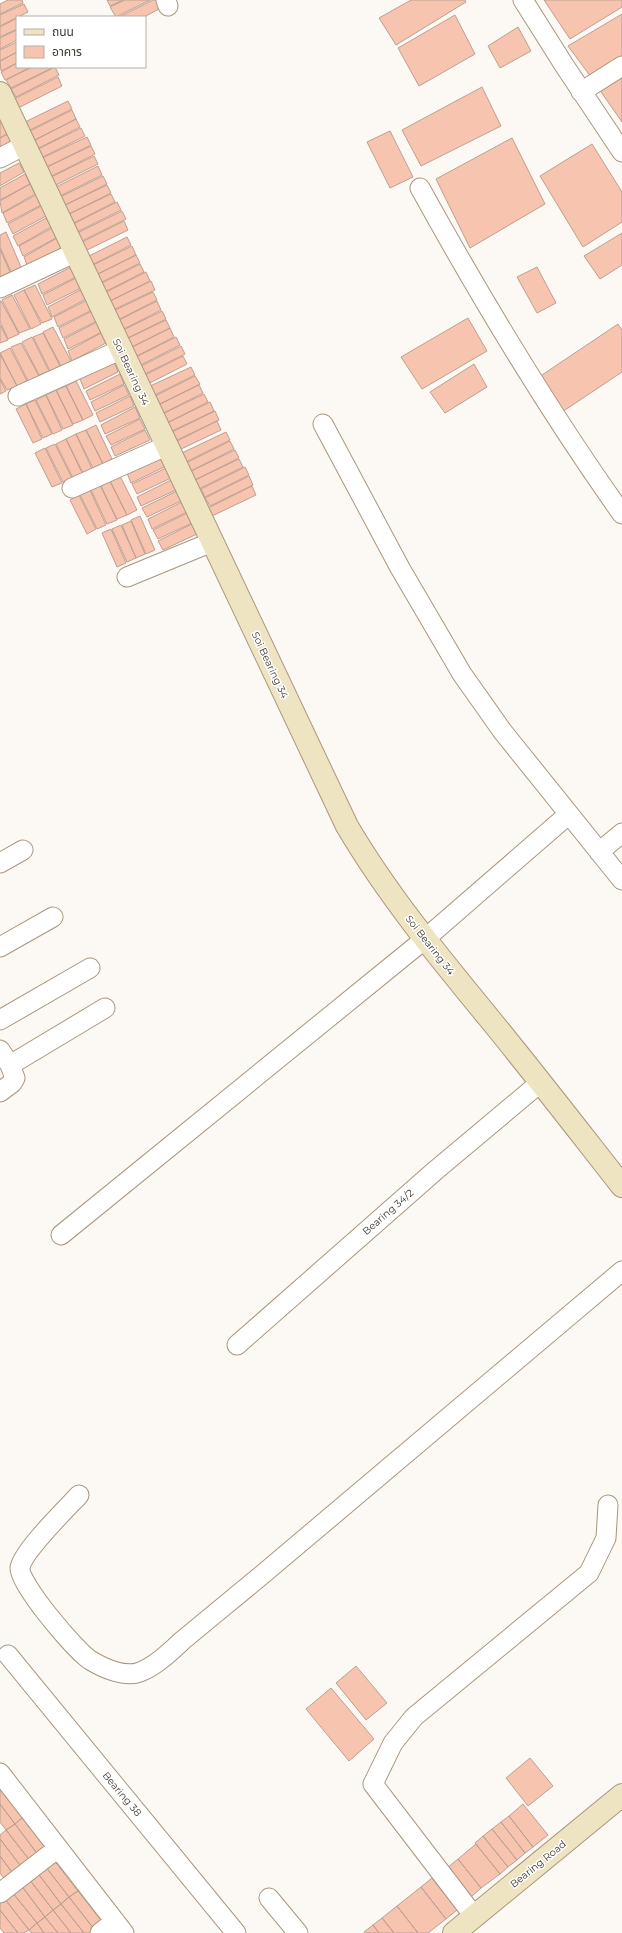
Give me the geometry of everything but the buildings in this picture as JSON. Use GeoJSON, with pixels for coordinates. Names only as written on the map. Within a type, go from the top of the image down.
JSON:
{"type":"FeatureCollection","features":[{"type":"Feature","properties":{"kind":"street"},"geometry":{"type":"LineString","coordinates":[[523,0],[581,92],[622,152]]}},
{"type":"Feature","properties":{"kind":"street"},"geometry":{"type":"LineString","coordinates":[[581,92],[622,66]]}},
{"type":"Feature","properties":{"kind":"street","name":"Soi Bearing 34"},"geometry":{"type":"LineString","coordinates":[[0,93],[74,253],[347,826],[367,861],[425,939],[541,1082],[622,1186]]}},
{"type":"Feature","properties":{"kind":"street"},"geometry":{"type":"LineString","coordinates":[[0,158],[25,145]]}},
{"type":"Feature","properties":{"kind":"street"},"geometry":{"type":"LineString","coordinates":[[420,188],[503,333],[580,454],[622,514]]}},
{"type":"Feature","properties":{"kind":"street"},"geometry":{"type":"LineString","coordinates":[[0,288],[74,253]]}},
{"type":"Feature","properties":{"kind":"street"},"geometry":{"type":"LineString","coordinates":[[18,396],[120,350]]}},
{"type":"Feature","properties":{"kind":"street"},"geometry":{"type":"LineString","coordinates":[[323,424],[400,568],[462,674],[503,732],[622,880]]}},
{"type":"Feature","properties":{"kind":"street"},"geometry":{"type":"LineString","coordinates":[[72,488],[166,446]]}},
{"type":"Feature","properties":{"kind":"street"},"geometry":{"type":"LineString","coordinates":[[127,577],[212,542]]}},
{"type":"Feature","properties":{"kind":"street"},"geometry":{"type":"LineString","coordinates":[[61,1235],[425,939],[569,814]]}},
{"type":"Feature","properties":{"kind":"street"},"geometry":{"type":"LineString","coordinates":[[599,852],[622,834]]}},
{"type":"Feature","properties":{"kind":"street"},"geometry":{"type":"LineString","coordinates":[[0,863],[23,850]]}},
{"type":"Feature","properties":{"kind":"street"},"geometry":{"type":"LineString","coordinates":[[0,948],[53,917]]}},
{"type":"Feature","properties":{"kind":"street"},"geometry":{"type":"LineString","coordinates":[[0,1020],[90,968]]}},
{"type":"Feature","properties":{"kind":"street"},"geometry":{"type":"LineString","coordinates":[[0,1092],[12,1083],[15,1078],[5,1058],[105,1008]]}},
{"type":"Feature","properties":{"kind":"street","name":"Bearing 34/2"},"geometry":{"type":"LineString","coordinates":[[236,1345],[436,1170],[541,1082]]}},
{"type":"Feature","properties":{"kind":"street"},"geometry":{"type":"LineString","coordinates":[[79,1496],[35,1544],[20,1569],[22,1578],[28,1588],[68,1639],[87,1658],[100,1666],[115,1671],[129,1674],[140,1672],[177,1645],[317,1529],[622,1271]]}},
{"type":"Feature","properties":{"kind":"street"},"geometry":{"type":"LineString","coordinates":[[474,1916],[373,1784],[393,1743],[414,1717],[589,1573],[606,1538],[608,1505]]}},
{"type":"Feature","properties":{"kind":"street","name":"Bearing 38"},"geometry":{"type":"LineString","coordinates":[[8,1655],[236,1933]]}},
{"type":"Feature","properties":{"kind":"street"},"geometry":{"type":"LineString","coordinates":[[0,1773],[119,1927],[100,1933]]}},
{"type":"Feature","properties":{"kind":"street","name":"Bearing Road"},"geometry":{"type":"LineString","coordinates":[[454,1933],[622,1795]]}},
{"type":"Feature","properties":{"kind":"street"},"geometry":{"type":"LineString","coordinates":[[0,1893],[58,1848]]}},
{"type":"Feature","properties":{"kind":"street"},"geometry":{"type":"LineString","coordinates":[[269,1898],[298,1933]]}}]}
